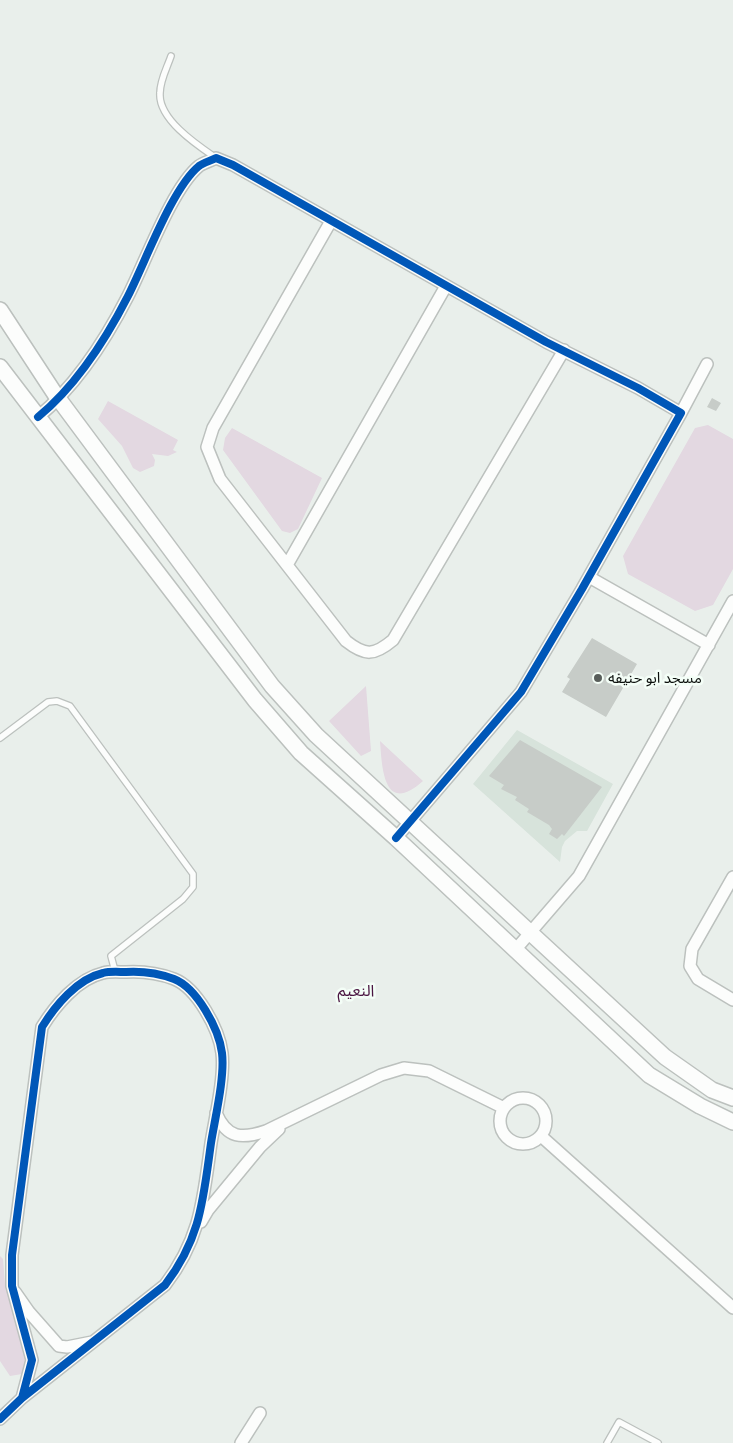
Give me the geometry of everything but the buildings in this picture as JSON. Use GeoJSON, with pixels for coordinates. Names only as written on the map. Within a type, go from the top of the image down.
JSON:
{"type":"FeatureCollection","features":[{"type":"Feature","properties":{"kind":"main road"},"geometry":{"type":"LineString","coordinates":[[0,310],[22,347],[59,400],[272,686],[316,735],[665,1057],[712,1090],[733,1098]]}},
{"type":"Feature","properties":{"kind":"main road"},"geometry":{"type":"LineString","coordinates":[[0,367],[255,700],[301,753],[516,949],[649,1075],[700,1106],[733,1122]]}},
{"type":"Feature","properties":{"kind":"street"},"geometry":{"type":"LineString","coordinates":[[38,417],[59,400],[87,366],[128,298],[173,202],[189,177],[200,165],[216,158],[233,164],[546,342],[681,413]]}},
{"type":"Feature","properties":{"kind":"street"},"geometry":{"type":"LineString","coordinates":[[331,221],[213,428],[207,447],[220,479],[346,641],[359,651],[371,653],[383,648],[393,640],[564,350]]}},
{"type":"Feature","properties":{"kind":"street"},"geometry":{"type":"LineString","coordinates":[[287,565],[446,286]]}},
{"type":"Feature","properties":{"kind":"street"},"geometry":{"type":"LineString","coordinates":[[396,838],[521,692],[589,577],[707,364]]}},
{"type":"Feature","properties":{"kind":"street"},"geometry":{"type":"LineString","coordinates":[[589,577],[709,645]]}},
{"type":"Feature","properties":{"kind":"street"},"geometry":{"type":"LineString","coordinates":[[516,949],[579,876],[733,601]]}},
{"type":"Feature","properties":{"kind":"street"},"geometry":{"type":"LineString","coordinates":[[733,877],[692,949],[690,966],[698,979],[733,1000]]}},
{"type":"Feature","properties":{"kind":"street"},"geometry":{"type":"LineString","coordinates":[[22,1398],[32,1360],[12,1286],[12,1255],[42,1027],[55,1007],[74,989],[102,973],[145,971],[176,980],[196,996],[213,1023],[222,1053],[216,1113],[196,1230]]}},
{"type":"Feature","properties":{"kind":"street"},"geometry":{"type":"LineString","coordinates":[[216,1113],[222,1127],[234,1135],[249,1136],[266,1131],[381,1075],[404,1068],[429,1071],[504,1108]]}},
{"type":"Feature","properties":{"kind":"street"},"geometry":{"type":"LineString","coordinates":[[523,1098],[537,1102],[542,1108],[546,1122],[541,1136],[528,1144],[520,1144],[506,1137],[500,1123],[504,1108],[515,1099],[523,1098]]}},
{"type":"Feature","properties":{"kind":"street"},"geometry":{"type":"LineString","coordinates":[[0,1419],[22,1398],[165,1285],[182,1263],[196,1230],[208,1210],[260,1147],[290,1119]]}},
{"type":"Feature","properties":{"kind":"street"},"geometry":{"type":"LineString","coordinates":[[541,1136],[733,1308]]}},
{"type":"Feature","properties":{"kind":"street"},"geometry":{"type":"LineString","coordinates":[[12,1286],[29,1312],[59,1346],[67,1347],[94,1341]]}},
{"type":"Feature","properties":{"kind":"street"},"geometry":{"type":"LineString","coordinates":[[241,1443],[260,1413]]}},
{"type":"Feature","properties":{"kind":"lane"},"geometry":{"type":"LineString","coordinates":[[171,56],[161,83],[159,95],[164,110],[193,142],[216,158]]}},
{"type":"Feature","properties":{"kind":"lane"},"geometry":{"type":"LineString","coordinates":[[0,738],[48,702],[57,701],[70,706],[193,874],[193,887],[183,899],[111,956],[115,972]]}},
{"type":"Feature","properties":{"kind":"lane"},"geometry":{"type":"LineString","coordinates":[[607,1443],[619,1422],[658,1443]]}},
{"type":"Feature","properties":{"kind":"shaded area"},"geometry":{"type":"Polygon","coordinates":[[[108,401],[178,440],[173,450],[177,452],[168,456],[152,454],[155,460],[154,466],[140,472],[133,468],[122,446],[98,419],[108,401]]]}},
{"type":"Feature","properties":{"kind":"shaded area"},"geometry":{"type":"Polygon","coordinates":[[[708,425],[733,439],[733,569],[713,605],[695,611],[628,574],[623,556],[695,428],[708,425]]]}},
{"type":"Feature","properties":{"kind":"shaded area"},"geometry":{"type":"Polygon","coordinates":[[[232,428],[322,478],[298,529],[290,533],[282,531],[223,450],[225,438],[232,428]]]}},
{"type":"Feature","properties":{"kind":"shaded area"},"geometry":{"type":"Polygon","coordinates":[[[366,686],[371,751],[361,756],[329,721],[366,686]]]}},
{"type":"Feature","properties":{"kind":"shaded area"},"geometry":{"type":"Polygon","coordinates":[[[517,730],[613,784],[587,831],[577,831],[565,841],[562,847],[560,862],[473,784],[517,730]]]}},
{"type":"Feature","properties":{"kind":"shaded area"},"geometry":{"type":"Polygon","coordinates":[[[380,741],[423,781],[410,790],[400,793],[393,791],[384,775],[380,741]]]}},
{"type":"Feature","properties":{"kind":"shaded area"},"geometry":{"type":"Polygon","coordinates":[[[0,1256],[3,1259],[5,1284],[26,1356],[22,1374],[10,1376],[0,1361],[0,1256]]]}},
{"type":"Feature","properties":{"kind":"cycle path"},"geometry":{"type":"LineString","coordinates":[[38,417],[78,377],[100,346],[128,296],[169,208],[179,191],[199,166],[216,158],[233,165],[546,342],[638,388],[681,413],[582,589],[521,692],[396,838]]}},
{"type":"Feature","properties":{"kind":"cycle path"},"geometry":{"type":"LineString","coordinates":[[0,1419],[22,1398],[165,1285],[177,1268],[193,1234],[206,1183],[223,1063],[220,1043],[206,1010],[191,991],[174,979],[138,972],[109,972],[93,976],[68,994],[42,1027],[12,1255],[12,1286],[32,1360],[22,1398]]}},
{"type":"Feature","properties":{"kind":"place","name":"مسجد ابو حنيفه"},"geometry":{"type":"Point","coordinates":[598,678]}},
{"type":"Feature","properties":{"kind":"district","name":"النعيم"},"geometry":{"type":"Point","coordinates":[356,991]}}]}
